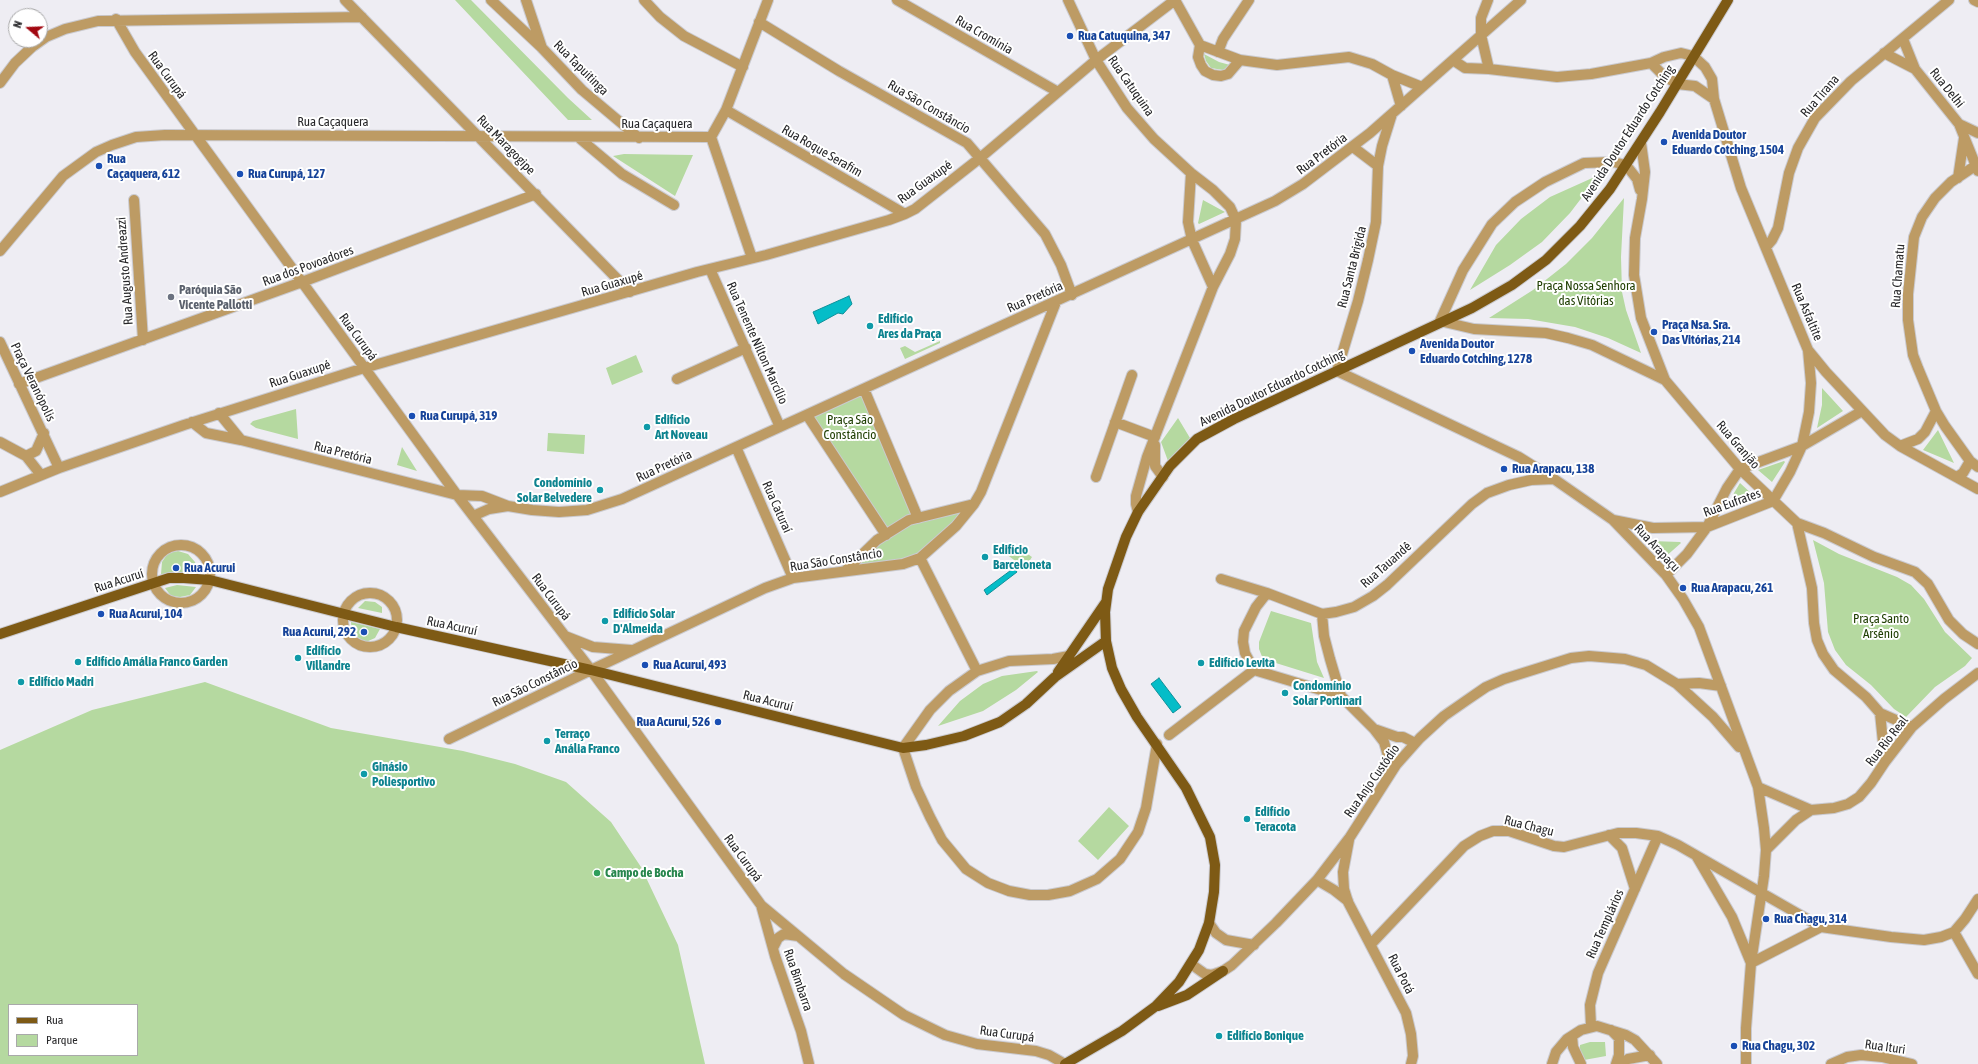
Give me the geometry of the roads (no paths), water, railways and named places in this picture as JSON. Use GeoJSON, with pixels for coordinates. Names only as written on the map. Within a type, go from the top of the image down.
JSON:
{"type":"FeatureCollection","features":[{"type":"Feature","properties":{"kind":"main road","name":"Avenida Doutor Eduardo Cotching"},"geometry":{"type":"LineString","coordinates":[[1065,1064],[1122,1031],[1156,1006],[1179,982],[1191,964],[1209,922],[1214,892],[1214,865],[1210,837],[1186,788],[1137,717],[1121,689],[1112,668],[1106,641],[1106,602],[1117,560],[1138,512],[1162,477],[1198,438],[1234,419],[1440,321],[1472,308],[1512,285],[1546,260],[1580,226],[1610,190],[1641,143],[1728,0]]}},
{"type":"Feature","properties":{"kind":"main road","name":"Rua Acuruí"},"geometry":{"type":"LineString","coordinates":[[0,634],[173,578],[210,580],[396,627],[591,670],[902,748]]}},
{"type":"Feature","properties":{"kind":"main road"},"geometry":{"type":"LineString","coordinates":[[1055,677],[1106,602]]}},
{"type":"Feature","properties":{"kind":"main road"},"geometry":{"type":"LineString","coordinates":[[902,748],[926,745],[964,736],[1000,722],[1026,704],[1055,677],[1106,641]]}},
{"type":"Feature","properties":{"kind":"main road"},"geometry":{"type":"LineString","coordinates":[[1156,1006],[1187,995],[1223,971]]}},
{"type":"Feature","properties":{"kind":"street","name":"Rua Maragogipe"},"geometry":{"type":"LineString","coordinates":[[345,0],[479,135],[630,292]]}},
{"type":"Feature","properties":{"kind":"street"},"geometry":{"type":"LineString","coordinates":[[491,0],[542,48]]}},
{"type":"Feature","properties":{"kind":"street","name":"Rua Tapuitinga"},"geometry":{"type":"LineString","coordinates":[[526,0],[542,48],[582,90],[640,138]]}},
{"type":"Feature","properties":{"kind":"street"},"geometry":{"type":"LineString","coordinates":[[644,0],[660,17],[684,36],[743,68]]}},
{"type":"Feature","properties":{"kind":"street"},"geometry":{"type":"LineString","coordinates":[[752,258],[711,137],[726,110],[768,0]]}},
{"type":"Feature","properties":{"kind":"street","name":"Rua Cromínia"},"geometry":{"type":"LineString","coordinates":[[897,0],[1058,92]]}},
{"type":"Feature","properties":{"kind":"street","name":"Rua Catuquina"},"geometry":{"type":"LineString","coordinates":[[1068,0],[1096,60],[1127,108],[1154,139],[1191,174],[1213,190],[1230,207],[1236,220]]}},
{"type":"Feature","properties":{"kind":"street"},"geometry":{"type":"LineString","coordinates":[[1175,0],[1200,45],[1198,57],[1201,65],[1206,71],[1213,75],[1228,74],[1240,60]]}},
{"type":"Feature","properties":{"kind":"street","name":"Rua Guaxupé"},"geometry":{"type":"LineString","coordinates":[[0,492],[59,468],[192,422],[364,368],[710,269],[889,220],[905,214],[914,209],[980,158],[1096,60],[1175,0]]}},
{"type":"Feature","properties":{"kind":"street"},"geometry":{"type":"LineString","coordinates":[[1218,52],[1223,39],[1249,0]]}},
{"type":"Feature","properties":{"kind":"street"},"geometry":{"type":"LineString","coordinates":[[1488,0],[1481,18],[1481,35],[1489,69]]}},
{"type":"Feature","properties":{"kind":"street","name":"Rua Tirana"},"geometry":{"type":"LineString","coordinates":[[1766,247],[1772,240],[1778,228],[1789,172],[1796,154],[1815,118],[1850,81],[1949,0]]}},
{"type":"Feature","properties":{"kind":"street"},"geometry":{"type":"LineString","coordinates":[[1974,0],[1978,2]]}},
{"type":"Feature","properties":{"kind":"street","name":"Rua Pretória"},"geometry":{"type":"LineString","coordinates":[[192,422],[206,433],[241,440],[457,495],[482,496],[508,506],[559,512],[587,510],[622,499],[1275,202],[1297,188],[1353,147],[1481,35],[1516,1]]}},
{"type":"Feature","properties":{"kind":"street"},"geometry":{"type":"LineString","coordinates":[[0,83],[15,63],[32,47],[46,37],[82,24],[116,19],[362,17]]}},
{"type":"Feature","properties":{"kind":"street","name":"Rua Curupá"},"geometry":{"type":"LineString","coordinates":[[116,19],[135,52],[194,135],[457,495],[591,670],[761,905],[844,974],[904,1015],[945,1035],[977,1044],[1036,1051],[1049,1055],[1065,1064]]}},
{"type":"Feature","properties":{"kind":"street","name":"Rua São Constâncio"},"geometry":{"type":"LineString","coordinates":[[759,22],[839,71],[967,143],[1045,234],[1061,265],[1072,295]]}},
{"type":"Feature","properties":{"kind":"street","name":"Rua Delhi"},"geometry":{"type":"LineString","coordinates":[[1903,39],[1915,69],[1959,124],[1977,167]]}},
{"type":"Feature","properties":{"kind":"street"},"geometry":{"type":"LineString","coordinates":[[1200,45],[1240,60],[1277,65],[1349,57],[1372,64],[1392,75],[1422,87]]}},
{"type":"Feature","properties":{"kind":"street"},"geometry":{"type":"LineString","coordinates":[[1453,60],[1465,68],[1489,69],[1557,77],[1591,74],[1650,64],[1681,53],[1693,56]]}},
{"type":"Feature","properties":{"kind":"street","name":"Rua Delhi"},"geometry":{"type":"LineString","coordinates":[[1884,53],[1915,69]]}},
{"type":"Feature","properties":{"kind":"street","name":"Rua Asfaltite"},"geometry":{"type":"LineString","coordinates":[[1693,56],[1705,67],[1712,79],[1714,99],[1741,188],[1808,350],[1885,435],[1900,446],[1978,489]]}},
{"type":"Feature","properties":{"kind":"street"},"geometry":{"type":"LineString","coordinates":[[1650,64],[1677,84],[1695,86],[1714,99]]}},
{"type":"Feature","properties":{"kind":"street"},"geometry":{"type":"LineString","coordinates":[[1392,75],[1401,106]]}},
{"type":"Feature","properties":{"kind":"street","name":"Rua Roque Serafim"},"geometry":{"type":"LineString","coordinates":[[726,110],[905,214]]}},
{"type":"Feature","properties":{"kind":"street","name":"Rua Santa Brigida"},"geometry":{"type":"LineString","coordinates":[[1337,371],[1358,301],[1376,222],[1378,166],[1382,146],[1392,114]]}},
{"type":"Feature","properties":{"kind":"street","name":"Rua Delhi"},"geometry":{"type":"LineString","coordinates":[[1959,124],[1978,133]]}},
{"type":"Feature","properties":{"kind":"street","name":"Rua Caçaquera"},"geometry":{"type":"LineString","coordinates":[[0,251],[63,176],[96,152],[136,137],[194,135],[479,135],[640,138],[711,137]]}},
{"type":"Feature","properties":{"kind":"street"},"geometry":{"type":"LineString","coordinates":[[1958,178],[1964,136]]}},
{"type":"Feature","properties":{"kind":"street"},"geometry":{"type":"LineString","coordinates":[[578,137],[622,174],[674,205]]}},
{"type":"Feature","properties":{"kind":"street"},"geometry":{"type":"LineString","coordinates":[[1641,143],[1645,172],[1642,199],[1634,238],[1634,276],[1641,318],[1665,380]]}},
{"type":"Feature","properties":{"kind":"street"},"geometry":{"type":"LineString","coordinates":[[1353,147],[1378,166]]}},
{"type":"Feature","properties":{"kind":"street"},"geometry":{"type":"LineString","coordinates":[[1642,199],[1637,179],[1626,165],[1613,162],[1584,163],[1545,182],[1515,202],[1492,224],[1463,270],[1440,321],[1474,329],[1546,333],[1568,338],[1592,345],[1665,380]]}},
{"type":"Feature","properties":{"kind":"street","name":"Rua Chamatu"},"geometry":{"type":"LineString","coordinates":[[1974,464],[1936,411],[1913,355],[1908,320],[1910,264],[1914,237],[1922,217],[1935,198],[1958,178],[1977,167]]}},
{"type":"Feature","properties":{"kind":"street"},"geometry":{"type":"LineString","coordinates":[[1191,174],[1188,222],[1192,240],[1213,287]]}},
{"type":"Feature","properties":{"kind":"street","name":"Rua dos Povoadores"},"geometry":{"type":"LineString","coordinates":[[19,384],[302,282],[536,194]]}},
{"type":"Feature","properties":{"kind":"street","name":"Rua Augusto Andreazzi"},"geometry":{"type":"LineString","coordinates":[[134,200],[143,340]]}},
{"type":"Feature","properties":{"kind":"street"},"geometry":{"type":"LineString","coordinates":[[1138,512],[1136,496],[1148,456],[1213,287],[1230,254],[1235,239],[1236,220]]}},
{"type":"Feature","properties":{"kind":"street","name":"Rua Tenente Nílton Marcílio"},"geometry":{"type":"LineString","coordinates":[[710,269],[780,427]]}},
{"type":"Feature","properties":{"kind":"street","name":"Rua São Constâncio"},"geometry":{"type":"LineString","coordinates":[[449,740],[591,670],[765,588],[794,578],[846,570],[903,564],[920,558],[956,526],[974,504],[989,474],[1056,302]]}},
{"type":"Feature","properties":{"kind":"street","name":"Praça Veranópolis"},"geometry":{"type":"LineString","coordinates":[[0,342],[44,433],[59,468]]}},
{"type":"Feature","properties":{"kind":"street"},"geometry":{"type":"LineString","coordinates":[[677,379],[746,348]]}},
{"type":"Feature","properties":{"kind":"street","name":"Rua Eufrates"},"geometry":{"type":"LineString","coordinates":[[1613,520],[1653,528],[1707,527],[1773,501],[1790,472],[1802,446],[1809,412],[1811,383],[1808,350]]}},
{"type":"Feature","properties":{"kind":"street","name":"Rua Arapaçu"},"geometry":{"type":"LineString","coordinates":[[1337,371],[1519,457],[1554,479],[1613,520],[1666,575],[1699,627],[1758,787],[1766,850],[1762,893]]}},
{"type":"Feature","properties":{"kind":"street"},"geometry":{"type":"LineString","coordinates":[[1096,476],[1132,375]]}},
{"type":"Feature","properties":{"kind":"street","name":"Rua Granjão"},"geometry":{"type":"LineString","coordinates":[[1665,380],[1740,469],[1797,523]]}},
{"type":"Feature","properties":{"kind":"street"},"geometry":{"type":"LineString","coordinates":[[864,389],[918,518]]}},
{"type":"Feature","properties":{"kind":"street"},"geometry":{"type":"LineString","coordinates":[[1666,575],[1687,554],[1707,527],[1727,488],[1740,469],[1802,446],[1862,411]]}},
{"type":"Feature","properties":{"kind":"street"},"geometry":{"type":"LineString","coordinates":[[1900,446],[1918,439],[1925,432],[1936,411]]}},
{"type":"Feature","properties":{"kind":"street"},"geometry":{"type":"LineString","coordinates":[[219,414],[241,440]]}},
{"type":"Feature","properties":{"kind":"street"},"geometry":{"type":"LineString","coordinates":[[807,415],[886,534]]}},
{"type":"Feature","properties":{"kind":"street"},"geometry":{"type":"LineString","coordinates":[[1115,422],[1155,437]]}},
{"type":"Feature","properties":{"kind":"street","name":"Praça Veranópolis"},"geometry":{"type":"LineString","coordinates":[[26,456],[36,451],[44,433]]}},
{"type":"Feature","properties":{"kind":"street"},"geometry":{"type":"LineString","coordinates":[[1155,437],[1155,466],[1162,477]]}},
{"type":"Feature","properties":{"kind":"street"},"geometry":{"type":"LineString","coordinates":[[0,442],[26,456],[41,475]]}},
{"type":"Feature","properties":{"kind":"street","name":"Rua Caturaí"},"geometry":{"type":"LineString","coordinates":[[736,447],[794,578]]}},
{"type":"Feature","properties":{"kind":"street"},"geometry":{"type":"LineString","coordinates":[[1957,477],[1974,464]]}},
{"type":"Feature","properties":{"kind":"street","name":"Rua Tauandê"},"geometry":{"type":"LineString","coordinates":[[1322,614],[1354,607],[1373,596],[1387,585],[1472,504],[1487,494],[1509,485],[1532,480],[1554,479]]}},
{"type":"Feature","properties":{"kind":"street"},"geometry":{"type":"LineString","coordinates":[[846,570],[877,540],[909,520],[974,504]]}},
{"type":"Feature","properties":{"kind":"street","name":"Rua Pretória"},"geometry":{"type":"LineString","coordinates":[[473,516],[494,508],[508,506]]}},
{"type":"Feature","properties":{"kind":"street"},"geometry":{"type":"LineString","coordinates":[[1797,523],[1824,533],[1874,557],[1915,572],[1928,584],[1949,620],[1962,634],[1978,644]]}},
{"type":"Feature","properties":{"kind":"street"},"geometry":{"type":"LineString","coordinates":[[1797,523],[1812,588],[1814,623],[1817,640],[1823,654],[1834,670],[1866,697],[1880,712],[1912,727]]}},
{"type":"Feature","properties":{"kind":"street"},"geometry":{"type":"LineString","coordinates":[[185,544],[194,547],[202,553],[208,561],[210,580],[206,589],[200,596],[192,601],[183,603],[173,602],[158,592],[152,573],[154,564],[159,555],[170,547],[185,544]]}},
{"type":"Feature","properties":{"kind":"street"},"geometry":{"type":"LineString","coordinates":[[920,558],[977,671]]}},
{"type":"Feature","properties":{"kind":"street"},"geometry":{"type":"LineString","coordinates":[[1221,579],[1267,593],[1322,614],[1328,653],[1341,696],[1374,729],[1387,750],[1389,759],[1396,765]]}},
{"type":"Feature","properties":{"kind":"street"},"geometry":{"type":"LineString","coordinates":[[364,593],[377,593],[385,596],[396,610],[396,627],[392,636],[386,642],[377,646],[368,647],[359,645],[351,640],[346,632],[343,623],[343,614],[346,606],[352,599],[364,593]]}},
{"type":"Feature","properties":{"kind":"street"},"geometry":{"type":"LineString","coordinates":[[1267,593],[1256,607],[1244,631],[1243,642],[1245,653],[1254,670],[1341,696]]}},
{"type":"Feature","properties":{"kind":"street"},"geometry":{"type":"LineString","coordinates":[[565,636],[593,647],[633,650]]}},
{"type":"Feature","properties":{"kind":"street"},"geometry":{"type":"LineString","coordinates":[[1069,656],[1053,659],[1009,661],[977,671],[949,691],[930,710],[902,748],[916,787],[942,840],[966,870],[988,883],[1009,891],[1030,895],[1048,895],[1070,890],[1097,879],[1120,859],[1138,832],[1146,808],[1157,744]]}},
{"type":"Feature","properties":{"kind":"street","name":"Rua Anjo Custódio"},"geometry":{"type":"LineString","coordinates":[[1223,971],[1254,945],[1317,880],[1350,837],[1396,765],[1415,743],[1444,716],[1486,687],[1504,679],[1571,658],[1589,656],[1625,659],[1646,665],[1677,684],[1713,717],[1745,755]]}},
{"type":"Feature","properties":{"kind":"street"},"geometry":{"type":"LineString","coordinates":[[1169,735],[1254,670]]}},
{"type":"Feature","properties":{"kind":"street","name":"Rua Rio Real"},"geometry":{"type":"LineString","coordinates":[[1758,787],[1811,810],[1834,808],[1848,804],[1859,797],[1871,783],[1912,727],[1944,699],[1978,673]]}},
{"type":"Feature","properties":{"kind":"street"},"geometry":{"type":"LineString","coordinates":[[1677,684],[1721,686]]}},
{"type":"Feature","properties":{"kind":"street"},"geometry":{"type":"LineString","coordinates":[[1880,712],[1885,762]]}},
{"type":"Feature","properties":{"kind":"street"},"geometry":{"type":"LineString","coordinates":[[1374,729],[1397,737],[1403,737],[1415,743]]}},
{"type":"Feature","properties":{"kind":"street"},"geometry":{"type":"LineString","coordinates":[[1387,750],[1390,743],[1397,737]]}},
{"type":"Feature","properties":{"kind":"street","name":"Rua Rio Real"},"geometry":{"type":"LineString","coordinates":[[1766,850],[1796,820],[1811,810]]}},
{"type":"Feature","properties":{"kind":"street","name":"Rua Chagu"},"geometry":{"type":"LineString","coordinates":[[1371,944],[1464,846],[1480,836],[1493,831],[1509,831],[1554,846],[1564,847],[1609,835],[1636,833],[1658,836],[1696,855],[1821,927]]}},
{"type":"Feature","properties":{"kind":"street"},"geometry":{"type":"LineString","coordinates":[[1609,835],[1622,848],[1635,889]]}},
{"type":"Feature","properties":{"kind":"street","name":"Rua Templários"},"geometry":{"type":"LineString","coordinates":[[1591,1026],[1590,1005],[1598,973],[1658,836]]}},
{"type":"Feature","properties":{"kind":"street","name":"Rua Potá"},"geometry":{"type":"LineString","coordinates":[[1350,837],[1343,872],[1344,889],[1348,902],[1406,1014],[1412,1034],[1413,1056],[1411,1064]]}},
{"type":"Feature","properties":{"kind":"street"},"geometry":{"type":"LineString","coordinates":[[1696,855],[1732,917],[1751,963]]}},
{"type":"Feature","properties":{"kind":"street","name":"Rua Potá"},"geometry":{"type":"LineString","coordinates":[[1317,880],[1334,890],[1348,902]]}},
{"type":"Feature","properties":{"kind":"street"},"geometry":{"type":"LineString","coordinates":[[1746,1064],[1746,1028],[1751,963],[1762,893]]}},
{"type":"Feature","properties":{"kind":"street"},"geometry":{"type":"LineString","coordinates":[[1751,963],[1821,927],[1891,938],[1924,940],[1941,937],[1954,932],[1965,919],[1978,899]]}},
{"type":"Feature","properties":{"kind":"street","name":"Rua Bimbarra"},"geometry":{"type":"LineString","coordinates":[[761,905],[773,948],[801,1031],[809,1064]]}},
{"type":"Feature","properties":{"kind":"street"},"geometry":{"type":"LineString","coordinates":[[1209,922],[1216,933],[1226,940],[1254,945]]}},
{"type":"Feature","properties":{"kind":"street"},"geometry":{"type":"LineString","coordinates":[[1954,932],[1978,974]]}},
{"type":"Feature","properties":{"kind":"street"},"geometry":{"type":"LineString","coordinates":[[773,948],[778,938],[784,934],[798,936]]}},
{"type":"Feature","properties":{"kind":"street"},"geometry":{"type":"LineString","coordinates":[[1191,964],[1205,974],[1212,975],[1223,971]]}},
{"type":"Feature","properties":{"kind":"street"},"geometry":{"type":"LineString","coordinates":[[1552,1064],[1556,1052],[1567,1039],[1591,1026],[1611,1030],[1635,1040],[1657,1064]]}},
{"type":"Feature","properties":{"kind":"street"},"geometry":{"type":"LineString","coordinates":[[1611,1030],[1619,1038],[1619,1055],[1616,1064]]}},
{"type":"Feature","properties":{"kind":"street"},"geometry":{"type":"LineString","coordinates":[[1572,1036],[1574,1047],[1581,1064]]}},
{"type":"Feature","properties":{"kind":"street"},"geometry":{"type":"LineString","coordinates":[[1621,1064],[1635,1057],[1650,1055]]}},
{"type":"Feature","properties":{"kind":"street","name":"Rua Ituri"},"geometry":{"type":"LineString","coordinates":[[1831,1064],[1847,1057],[1860,1055],[1882,1057],[1912,1064]]}},
{"type":"Feature","properties":{"kind":"water"},"geometry":{"type":"Polygon","coordinates":[[[849,296],[852,304],[843,314],[838,313],[818,324],[813,312],[849,296]]]}},
{"type":"Feature","properties":{"kind":"water"},"geometry":{"type":"Polygon","coordinates":[[[1014,568],[1017,572],[987,595],[984,590],[1014,568]]]}},
{"type":"Feature","properties":{"kind":"water"},"geometry":{"type":"Polygon","coordinates":[[[1159,678],[1181,707],[1173,713],[1151,684],[1159,678]]]}},
{"type":"Feature","properties":{"kind":"place","name":"Rua Catuquina, 347"},"geometry":{"type":"Point","coordinates":[1070,36]}},
{"type":"Feature","properties":{"kind":"place","name":"Avenida Doutor Eduardo Cotching, 1504"},"geometry":{"type":"Point","coordinates":[1664,142]}},
{"type":"Feature","properties":{"kind":"place","name":"Rua Caçaquera, 612"},"geometry":{"type":"Point","coordinates":[99,166]}},
{"type":"Feature","properties":{"kind":"place","name":"Rua Curupá, 127"},"geometry":{"type":"Point","coordinates":[240,174]}},
{"type":"Feature","properties":{"kind":"place","name":"Paróquia São Vicente Pallotti"},"geometry":{"type":"Point","coordinates":[171,297]}},
{"type":"Feature","properties":{"kind":"place","name":"Edifício Ares da Praça"},"geometry":{"type":"Point","coordinates":[870,326]}},
{"type":"Feature","properties":{"kind":"place","name":"Praça Nsa. Sra. Das Vitórias, 214"},"geometry":{"type":"Point","coordinates":[1654,332]}},
{"type":"Feature","properties":{"kind":"place","name":"Avenida Doutor Eduardo Cotching, 1278"},"geometry":{"type":"Point","coordinates":[1412,351]}},
{"type":"Feature","properties":{"kind":"place","name":"Rua Curupá, 319"},"geometry":{"type":"Point","coordinates":[412,416]}},
{"type":"Feature","properties":{"kind":"place","name":"Edifício Art Noveau"},"geometry":{"type":"Point","coordinates":[647,427]}},
{"type":"Feature","properties":{"kind":"place","name":"Rua Arapacu, 138"},"geometry":{"type":"Point","coordinates":[1504,469]}},
{"type":"Feature","properties":{"kind":"place","name":"Condomínio Solar Belvedere"},"geometry":{"type":"Point","coordinates":[600,490]}},
{"type":"Feature","properties":{"kind":"place","name":"Edifício Barceloneta"},"geometry":{"type":"Point","coordinates":[985,557]}},
{"type":"Feature","properties":{"kind":"place","name":"Rua Acurui"},"geometry":{"type":"Point","coordinates":[176,568]}},
{"type":"Feature","properties":{"kind":"place","name":"Rua Arapacu, 261"},"geometry":{"type":"Point","coordinates":[1683,588]}},
{"type":"Feature","properties":{"kind":"place","name":"Rua Acurui, 104"},"geometry":{"type":"Point","coordinates":[101,614]}},
{"type":"Feature","properties":{"kind":"place","name":"Edifício Solar D'Almeida"},"geometry":{"type":"Point","coordinates":[605,621]}},
{"type":"Feature","properties":{"kind":"place","name":"Rua Acurui, 292"},"geometry":{"type":"Point","coordinates":[364,632]}},
{"type":"Feature","properties":{"kind":"place","name":"Edifício Villandre"},"geometry":{"type":"Point","coordinates":[298,658]}},
{"type":"Feature","properties":{"kind":"place","name":"Edifício Amália Franco Garden"},"geometry":{"type":"Point","coordinates":[78,662]}},
{"type":"Feature","properties":{"kind":"place","name":"Edifício Levita"},"geometry":{"type":"Point","coordinates":[1201,663]}},
{"type":"Feature","properties":{"kind":"place","name":"Rua Acurui, 493"},"geometry":{"type":"Point","coordinates":[645,665]}},
{"type":"Feature","properties":{"kind":"place","name":"Edifício Madri"},"geometry":{"type":"Point","coordinates":[21,682]}},
{"type":"Feature","properties":{"kind":"place","name":"Condomínio Solar Portinari"},"geometry":{"type":"Point","coordinates":[1285,693]}},
{"type":"Feature","properties":{"kind":"place","name":"Rua Acurui, 526"},"geometry":{"type":"Point","coordinates":[718,722]}},
{"type":"Feature","properties":{"kind":"place","name":"Terraço Anália Franco"},"geometry":{"type":"Point","coordinates":[547,741]}},
{"type":"Feature","properties":{"kind":"place","name":"Ginásio Poliesportivo"},"geometry":{"type":"Point","coordinates":[364,774]}},
{"type":"Feature","properties":{"kind":"place","name":"Edifício Teracota"},"geometry":{"type":"Point","coordinates":[1247,819]}},
{"type":"Feature","properties":{"kind":"place","name":"Campo de Bocha"},"geometry":{"type":"Point","coordinates":[597,873]}},
{"type":"Feature","properties":{"kind":"place","name":"Rua Chagu, 314"},"geometry":{"type":"Point","coordinates":[1766,919]}},
{"type":"Feature","properties":{"kind":"place","name":"Edifício Bonique"},"geometry":{"type":"Point","coordinates":[1219,1036]}},
{"type":"Feature","properties":{"kind":"place","name":"Rua Chagu, 302"},"geometry":{"type":"Point","coordinates":[1734,1046]}},
{"type":"Feature","properties":{"kind":"park label","name":"Praça Nossa Senhora das Vitórias"},"geometry":{"type":"Point","coordinates":[1586,294]}},
{"type":"Feature","properties":{"kind":"park label","name":"Praça São Constâncio"},"geometry":{"type":"Point","coordinates":[850,428]}},
{"type":"Feature","properties":{"kind":"park label","name":"Praça Santo Arsênio"},"geometry":{"type":"Point","coordinates":[1881,626]}}]}
